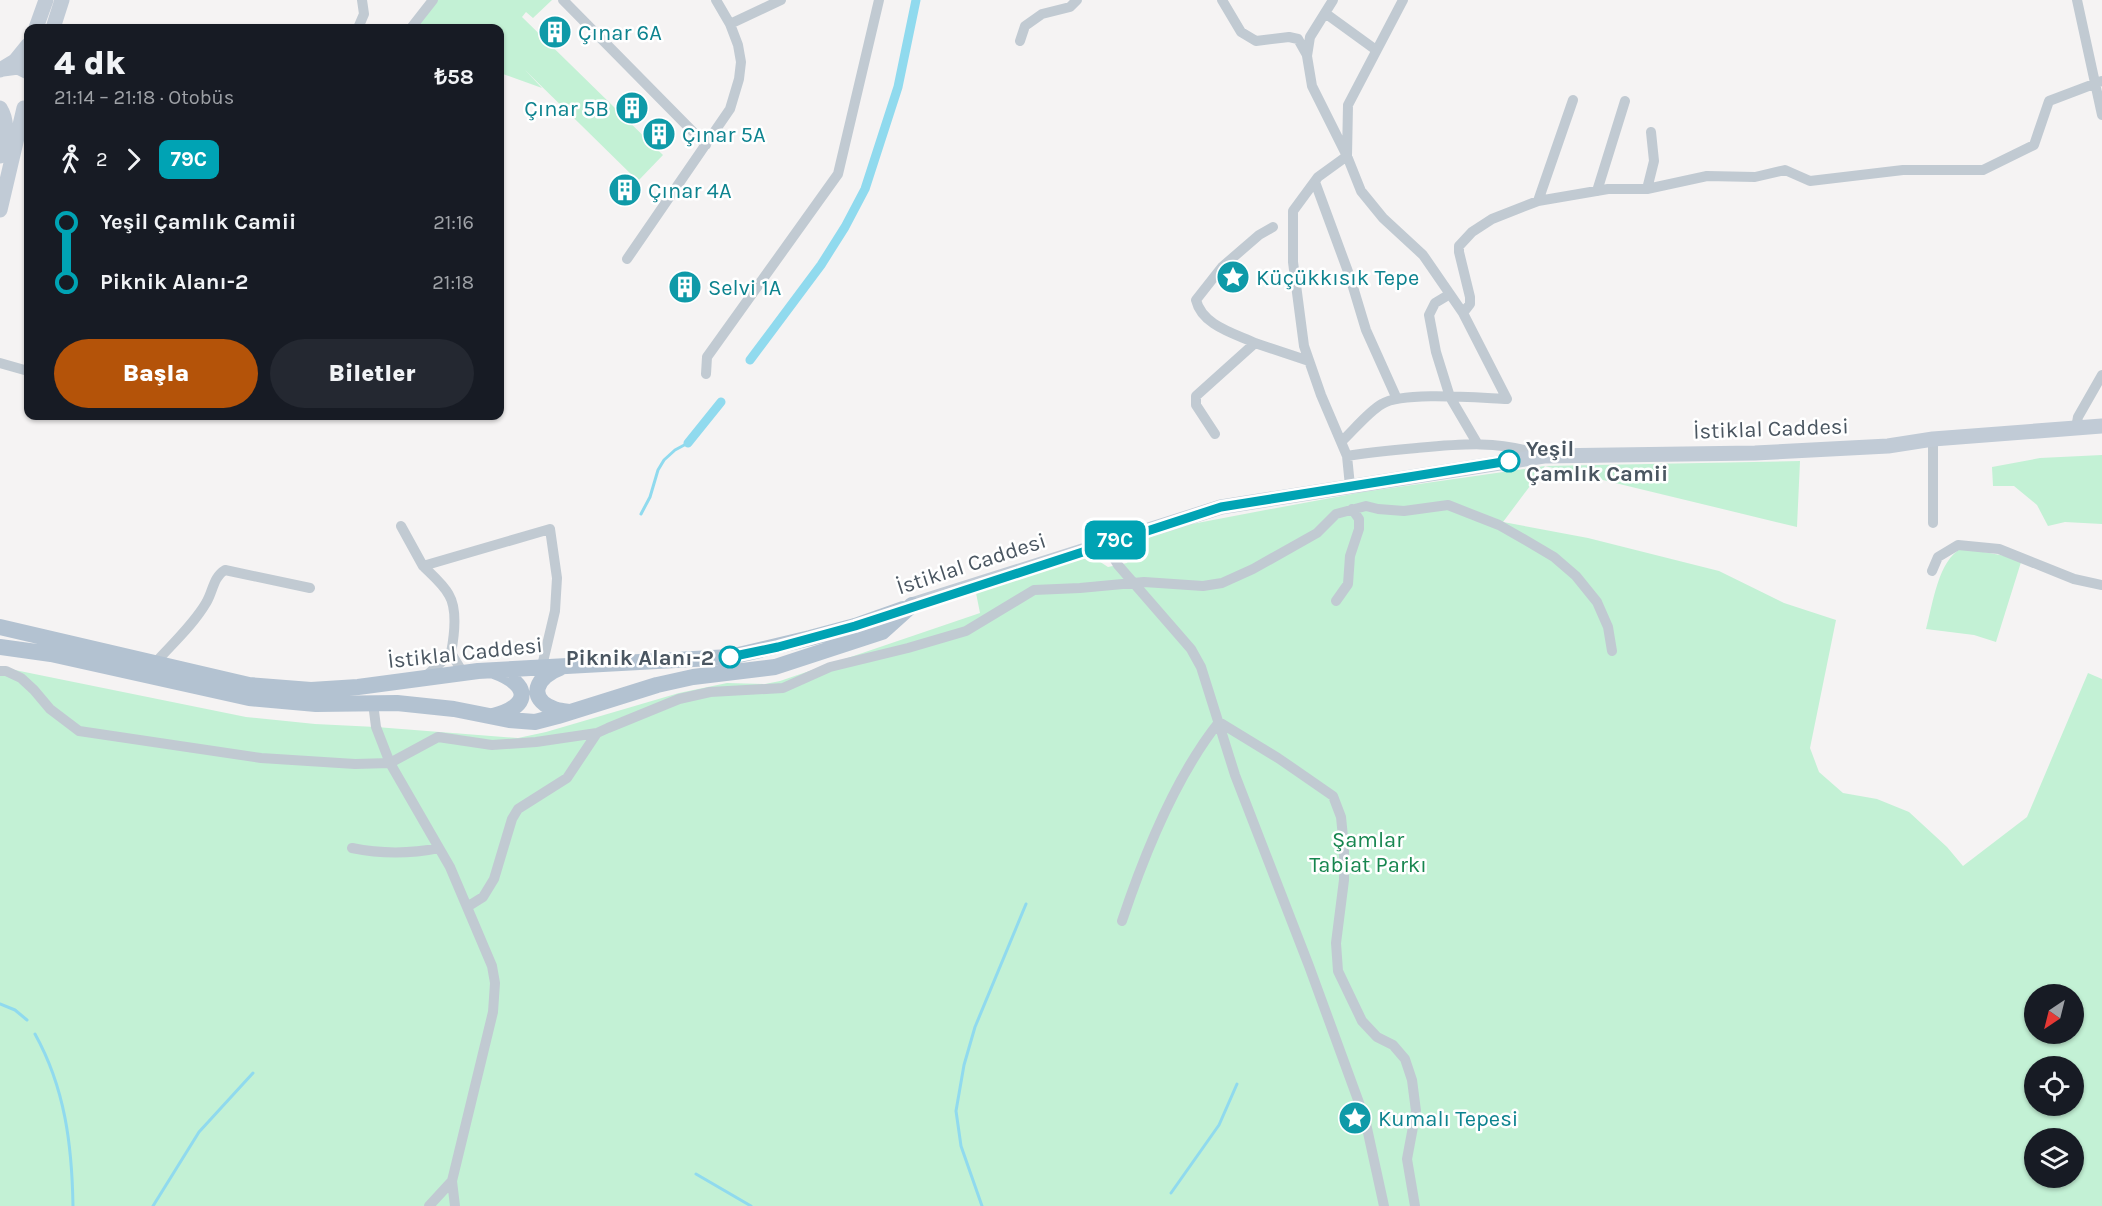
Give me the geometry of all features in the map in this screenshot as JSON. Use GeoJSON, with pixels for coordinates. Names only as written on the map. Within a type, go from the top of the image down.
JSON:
{"type":"FeatureCollection","features":[{"type":"Feature","properties":{"kind":"main road"},"geometry":{"type":"LineString","coordinates":[[37,24],[46,0]]}},
{"type":"Feature","properties":{"kind":"main road"},"geometry":{"type":"LineString","coordinates":[[55,24],[63,0]]}},
{"type":"Feature","properties":{"kind":"main road"},"geometry":{"type":"LineString","coordinates":[[0,70],[15,61],[24,50]]}},
{"type":"Feature","properties":{"kind":"main road"},"geometry":{"type":"LineString","coordinates":[[0,70],[12,66],[24,70]]}},
{"type":"Feature","properties":{"kind":"main road"},"geometry":{"type":"LineString","coordinates":[[0,106],[14,110],[24,107]]}},
{"type":"Feature","properties":{"kind":"main road"},"geometry":{"type":"LineString","coordinates":[[0,106],[6,120],[6,131],[0,156]]}},
{"type":"Feature","properties":{"kind":"main road"},"geometry":{"type":"LineString","coordinates":[[0,210],[24,114]]}},
{"type":"Feature","properties":{"kind":"main road","name":"İstiklal Caddesi"},"geometry":{"type":"LineString","coordinates":[[0,627],[249,685],[311,690],[358,687],[491,670],[730,657],[778,647],[855,626],[1221,507],[1544,456],[1766,452],[1888,446],[1933,439],[2102,426]]}},
{"type":"Feature","properties":{"kind":"main road","name":"İstiklal Caddesi"},"geometry":{"type":"LineString","coordinates":[[0,647],[51,654],[249,698],[316,704],[373,702],[443,708],[509,720],[535,722],[657,685],[693,677],[775,667],[882,632],[912,606]]}},
{"type":"Feature","properties":{"kind":"main road"},"geometry":{"type":"LineString","coordinates":[[566,665],[543,676],[538,683],[537,691],[542,701],[554,709],[570,712]]}},
{"type":"Feature","properties":{"kind":"main road"},"geometry":{"type":"LineString","coordinates":[[491,670],[506,675],[518,683],[523,692],[522,700],[515,707],[492,716]]}},
{"type":"Feature","properties":{"kind":"street"},"geometry":{"type":"LineString","coordinates":[[360,24],[364,14],[362,0]]}},
{"type":"Feature","properties":{"kind":"street"},"geometry":{"type":"LineString","coordinates":[[414,24],[433,0]]}},
{"type":"Feature","properties":{"kind":"street"},"geometry":{"type":"LineString","coordinates":[[562,0],[706,145]]}},
{"type":"Feature","properties":{"kind":"street"},"geometry":{"type":"LineString","coordinates":[[627,259],[730,109],[739,79],[741,62],[738,45],[730,24],[716,0]]}},
{"type":"Feature","properties":{"kind":"street"},"geometry":{"type":"LineString","coordinates":[[730,24],[781,0]]}},
{"type":"Feature","properties":{"kind":"street"},"geometry":{"type":"LineString","coordinates":[[706,374],[707,357],[838,174],[879,0]]}},
{"type":"Feature","properties":{"kind":"street"},"geometry":{"type":"LineString","coordinates":[[1020,41],[1025,26],[1042,14],[1070,7],[1077,0]]}},
{"type":"Feature","properties":{"kind":"street"},"geometry":{"type":"LineString","coordinates":[[1222,0],[1241,32],[1256,40],[1289,37],[1298,39],[1307,56],[1312,86],[1347,156],[1361,191],[1383,218],[1423,255],[1463,313],[1507,399],[1450,397],[1397,399],[1382,404],[1341,442]]}},
{"type":"Feature","properties":{"kind":"street"},"geometry":{"type":"LineString","coordinates":[[1307,56],[1310,37],[1333,0]]}},
{"type":"Feature","properties":{"kind":"street"},"geometry":{"type":"LineString","coordinates":[[1350,486],[1347,456],[1304,346],[1293,262],[1293,211],[1315,182],[1347,156],[1348,105],[1402,0]]}},
{"type":"Feature","properties":{"kind":"street"},"geometry":{"type":"LineString","coordinates":[[2077,0],[2098,82],[2102,115]]}},
{"type":"Feature","properties":{"kind":"street"},"geometry":{"type":"LineString","coordinates":[[1325,13],[1376,50]]}},
{"type":"Feature","properties":{"kind":"street"},"geometry":{"type":"LineString","coordinates":[[1463,313],[1470,304],[1470,297],[1459,246],[1472,232],[1492,219],[1538,201],[1608,189],[1647,189],[1707,176],[1755,177],[1785,170],[1810,182],[1903,170],[1983,170],[2034,145],[2049,101],[2098,82]]}},
{"type":"Feature","properties":{"kind":"street"},"geometry":{"type":"LineString","coordinates":[[1538,201],[1573,100]]}},
{"type":"Feature","properties":{"kind":"street"},"geometry":{"type":"LineString","coordinates":[[1597,191],[1625,101]]}},
{"type":"Feature","properties":{"kind":"street"},"geometry":{"type":"LineString","coordinates":[[1647,189],[1654,161],[1651,132]]}},
{"type":"Feature","properties":{"kind":"street"},"geometry":{"type":"LineString","coordinates":[[1315,182],[1350,277],[1366,330],[1397,399]]}},
{"type":"Feature","properties":{"kind":"street"},"geometry":{"type":"LineString","coordinates":[[1273,227],[1259,235],[1221,267],[1196,300],[1198,310],[1212,323],[1255,343],[1309,361]]}},
{"type":"Feature","properties":{"kind":"street"},"geometry":{"type":"LineString","coordinates":[[1450,294],[1436,303],[1430,315],[1436,352],[1450,397],[1477,443]]}},
{"type":"Feature","properties":{"kind":"street"},"geometry":{"type":"LineString","coordinates":[[1215,434],[1196,405],[1196,396],[1255,343]]}},
{"type":"Feature","properties":{"kind":"street"},"geometry":{"type":"LineString","coordinates":[[0,363],[24,370]]}},
{"type":"Feature","properties":{"kind":"street"},"geometry":{"type":"LineString","coordinates":[[2076,428],[2078,417],[2102,375]]}},
{"type":"Feature","properties":{"kind":"street"},"geometry":{"type":"LineString","coordinates":[[1933,439],[1933,523]]}},
{"type":"Feature","properties":{"kind":"street"},"geometry":{"type":"LineString","coordinates":[[1347,456],[1377,451],[1477,443],[1520,447],[1544,456]]}},
{"type":"Feature","properties":{"kind":"street"},"geometry":{"type":"LineString","coordinates":[[0,671],[6,671],[21,678],[50,710],[78,731],[261,758],[355,764],[390,763],[438,737],[492,745],[536,742],[597,733],[680,699],[710,692],[783,688],[830,667],[966,631],[1034,590],[1154,581],[1203,586],[1222,583],[1253,569],[1317,533],[1336,514],[1366,506],[1404,511],[1448,505],[1499,525],[1554,557],[1576,576],[1597,602],[1608,627],[1612,651]]}},
{"type":"Feature","properties":{"kind":"street"},"geometry":{"type":"LineString","coordinates":[[1336,602],[1348,584],[1350,556],[1359,529],[1359,519],[1352,509]]}},
{"type":"Feature","properties":{"kind":"street"},"geometry":{"type":"LineString","coordinates":[[401,526],[423,566],[450,597],[453,607],[454,636],[451,653],[424,678]]}},
{"type":"Feature","properties":{"kind":"street"},"geometry":{"type":"LineString","coordinates":[[423,566],[550,529],[556,578],[555,611],[542,666]]}},
{"type":"Feature","properties":{"kind":"street"},"geometry":{"type":"LineString","coordinates":[[1105,543],[1118,565],[1191,649],[1202,667],[1235,775],[1365,1119],[1384,1206]]}},
{"type":"Feature","properties":{"kind":"street"},"geometry":{"type":"LineString","coordinates":[[1932,571],[1938,557],[1958,545],[1999,549],[2074,579],[2102,585]]}},
{"type":"Feature","properties":{"kind":"street"},"geometry":{"type":"LineString","coordinates":[[156,662],[196,617],[207,601],[218,574],[225,570],[310,588]]}},
{"type":"Feature","properties":{"kind":"street"},"geometry":{"type":"LineString","coordinates":[[451,653],[463,673]]}},
{"type":"Feature","properties":{"kind":"street"},"geometry":{"type":"LineString","coordinates":[[373,702],[376,727],[390,763],[439,848],[492,966],[495,983],[492,1012],[452,1182],[456,1206]]}},
{"type":"Feature","properties":{"kind":"street"},"geometry":{"type":"LineString","coordinates":[[1122,921],[1133,887],[1181,782],[1201,745],[1219,722]]}},
{"type":"Feature","properties":{"kind":"street"},"geometry":{"type":"LineString","coordinates":[[1219,722],[1278,758],[1333,796],[1341,817],[1344,847],[1344,880],[1336,943],[1338,971],[1362,1021],[1377,1037],[1393,1045],[1405,1059],[1412,1080],[1416,1111],[1407,1159],[1415,1206]]}},
{"type":"Feature","properties":{"kind":"street"},"geometry":{"type":"LineString","coordinates":[[467,907],[483,897],[494,879],[512,819],[519,809],[567,778],[597,733]]}},
{"type":"Feature","properties":{"kind":"street"},"geometry":{"type":"LineString","coordinates":[[352,848],[376,853],[439,848]]}},
{"type":"Feature","properties":{"kind":"street"},"geometry":{"type":"LineString","coordinates":[[429,1206],[452,1182]]}},
{"type":"Feature","properties":{"kind":"green space"},"geometry":{"type":"Polygon","coordinates":[[[433,0],[552,0],[533,18],[526,12],[522,17],[663,155],[638,181],[525,70],[542,88],[504,74],[504,24],[414,24],[433,0]]]}},
{"type":"Feature","properties":{"kind":"green space"},"geometry":{"type":"Polygon","coordinates":[[[2102,455],[2102,524],[2065,522],[2048,526],[2037,505],[2014,486],[1993,486],[1992,467],[2040,458],[2102,455]]]}},
{"type":"Feature","properties":{"kind":"green space"},"geometry":{"type":"Polygon","coordinates":[[[1800,461],[1797,527],[1545,466],[1800,461]]]}},
{"type":"Feature","properties":{"kind":"green space","name":"Şamlar Tabiat Parkı"},"geometry":{"type":"Polygon","coordinates":[[[1545,466],[1503,522],[1588,538],[1719,571],[1784,603],[1836,620],[1810,748],[1819,772],[1843,793],[1877,799],[1909,812],[1947,847],[1963,866],[2027,817],[2088,673],[2102,679],[2102,1206],[0,1206],[0,667],[246,717],[518,738],[679,693],[727,683],[765,684],[780,681],[980,613],[976,593],[1091,556],[1108,567],[1127,563],[1138,541],[1192,524],[1363,492],[1545,466]]]}},
{"type":"Feature","properties":{"kind":"green space"},"geometry":{"type":"Polygon","coordinates":[[[1962,548],[2022,559],[1996,642],[1974,635],[1926,629],[1942,572],[1947,562],[1962,548]]]}},
{"type":"Feature","properties":{"kind":"waterway"},"geometry":{"type":"LineString","coordinates":[[750,360],[821,265],[865,189],[898,87],[916,0]]}},
{"type":"Feature","properties":{"kind":"waterway"},"geometry":{"type":"LineString","coordinates":[[688,443],[721,402]]}},
{"type":"Feature","properties":{"kind":"waterway"},"geometry":{"type":"LineString","coordinates":[[641,514],[664,460],[675,450],[688,443]]}},
{"type":"Feature","properties":{"kind":"waterway"},"geometry":{"type":"LineString","coordinates":[[982,1206],[961,1146],[956,1111],[964,1065],[975,1027],[1026,904]]}},
{"type":"Feature","properties":{"kind":"waterway"},"geometry":{"type":"LineString","coordinates":[[0,1004],[15,1010],[27,1020]]}},
{"type":"Feature","properties":{"kind":"waterway"},"geometry":{"type":"LineString","coordinates":[[35,1034],[53,1075],[65,1117],[71,1161],[73,1206]]}},
{"type":"Feature","properties":{"kind":"waterway"},"geometry":{"type":"LineString","coordinates":[[153,1206],[199,1132],[253,1073]]}},
{"type":"Feature","properties":{"kind":"waterway"},"geometry":{"type":"LineString","coordinates":[[1171,1193],[1219,1125],[1237,1084]]}},
{"type":"Feature","properties":{"kind":"waterway"},"geometry":{"type":"LineString","coordinates":[[696,1174],[751,1206]]}},
{"type":"Feature","properties":{"kind":"bus line","name":"79C"},"geometry":{"type":"LineString","coordinates":[[730,657],[778,647],[855,626],[1221,507],[1509,461]]}},
{"type":"Feature","properties":{"kind":"place","name":"Çınar 6A"},"geometry":{"type":"Point","coordinates":[555,32]}},
{"type":"Feature","properties":{"kind":"place","name":"Çınar 5B"},"geometry":{"type":"Point","coordinates":[632,108]}},
{"type":"Feature","properties":{"kind":"place","name":"Çınar 5A"},"geometry":{"type":"Point","coordinates":[659,134]}},
{"type":"Feature","properties":{"kind":"place","name":"Çınar 4A"},"geometry":{"type":"Point","coordinates":[625,190]}},
{"type":"Feature","properties":{"kind":"place","name":"Küçükkısık Tepe"},"geometry":{"type":"Point","coordinates":[1233,277]}},
{"type":"Feature","properties":{"kind":"place","name":"Selvi 1A"},"geometry":{"type":"Point","coordinates":[685,287]}},
{"type":"Feature","properties":{"kind":"place","name":"Yeşil Çamlık Camii"},"geometry":{"type":"Point","coordinates":[1509,461]}},
{"type":"Feature","properties":{"kind":"place","name":"Piknik Alanı-2"},"geometry":{"type":"Point","coordinates":[730,657]}},
{"type":"Feature","properties":{"kind":"place","name":"Kumalı Tepesi"},"geometry":{"type":"Point","coordinates":[1355,1118]}}]}
